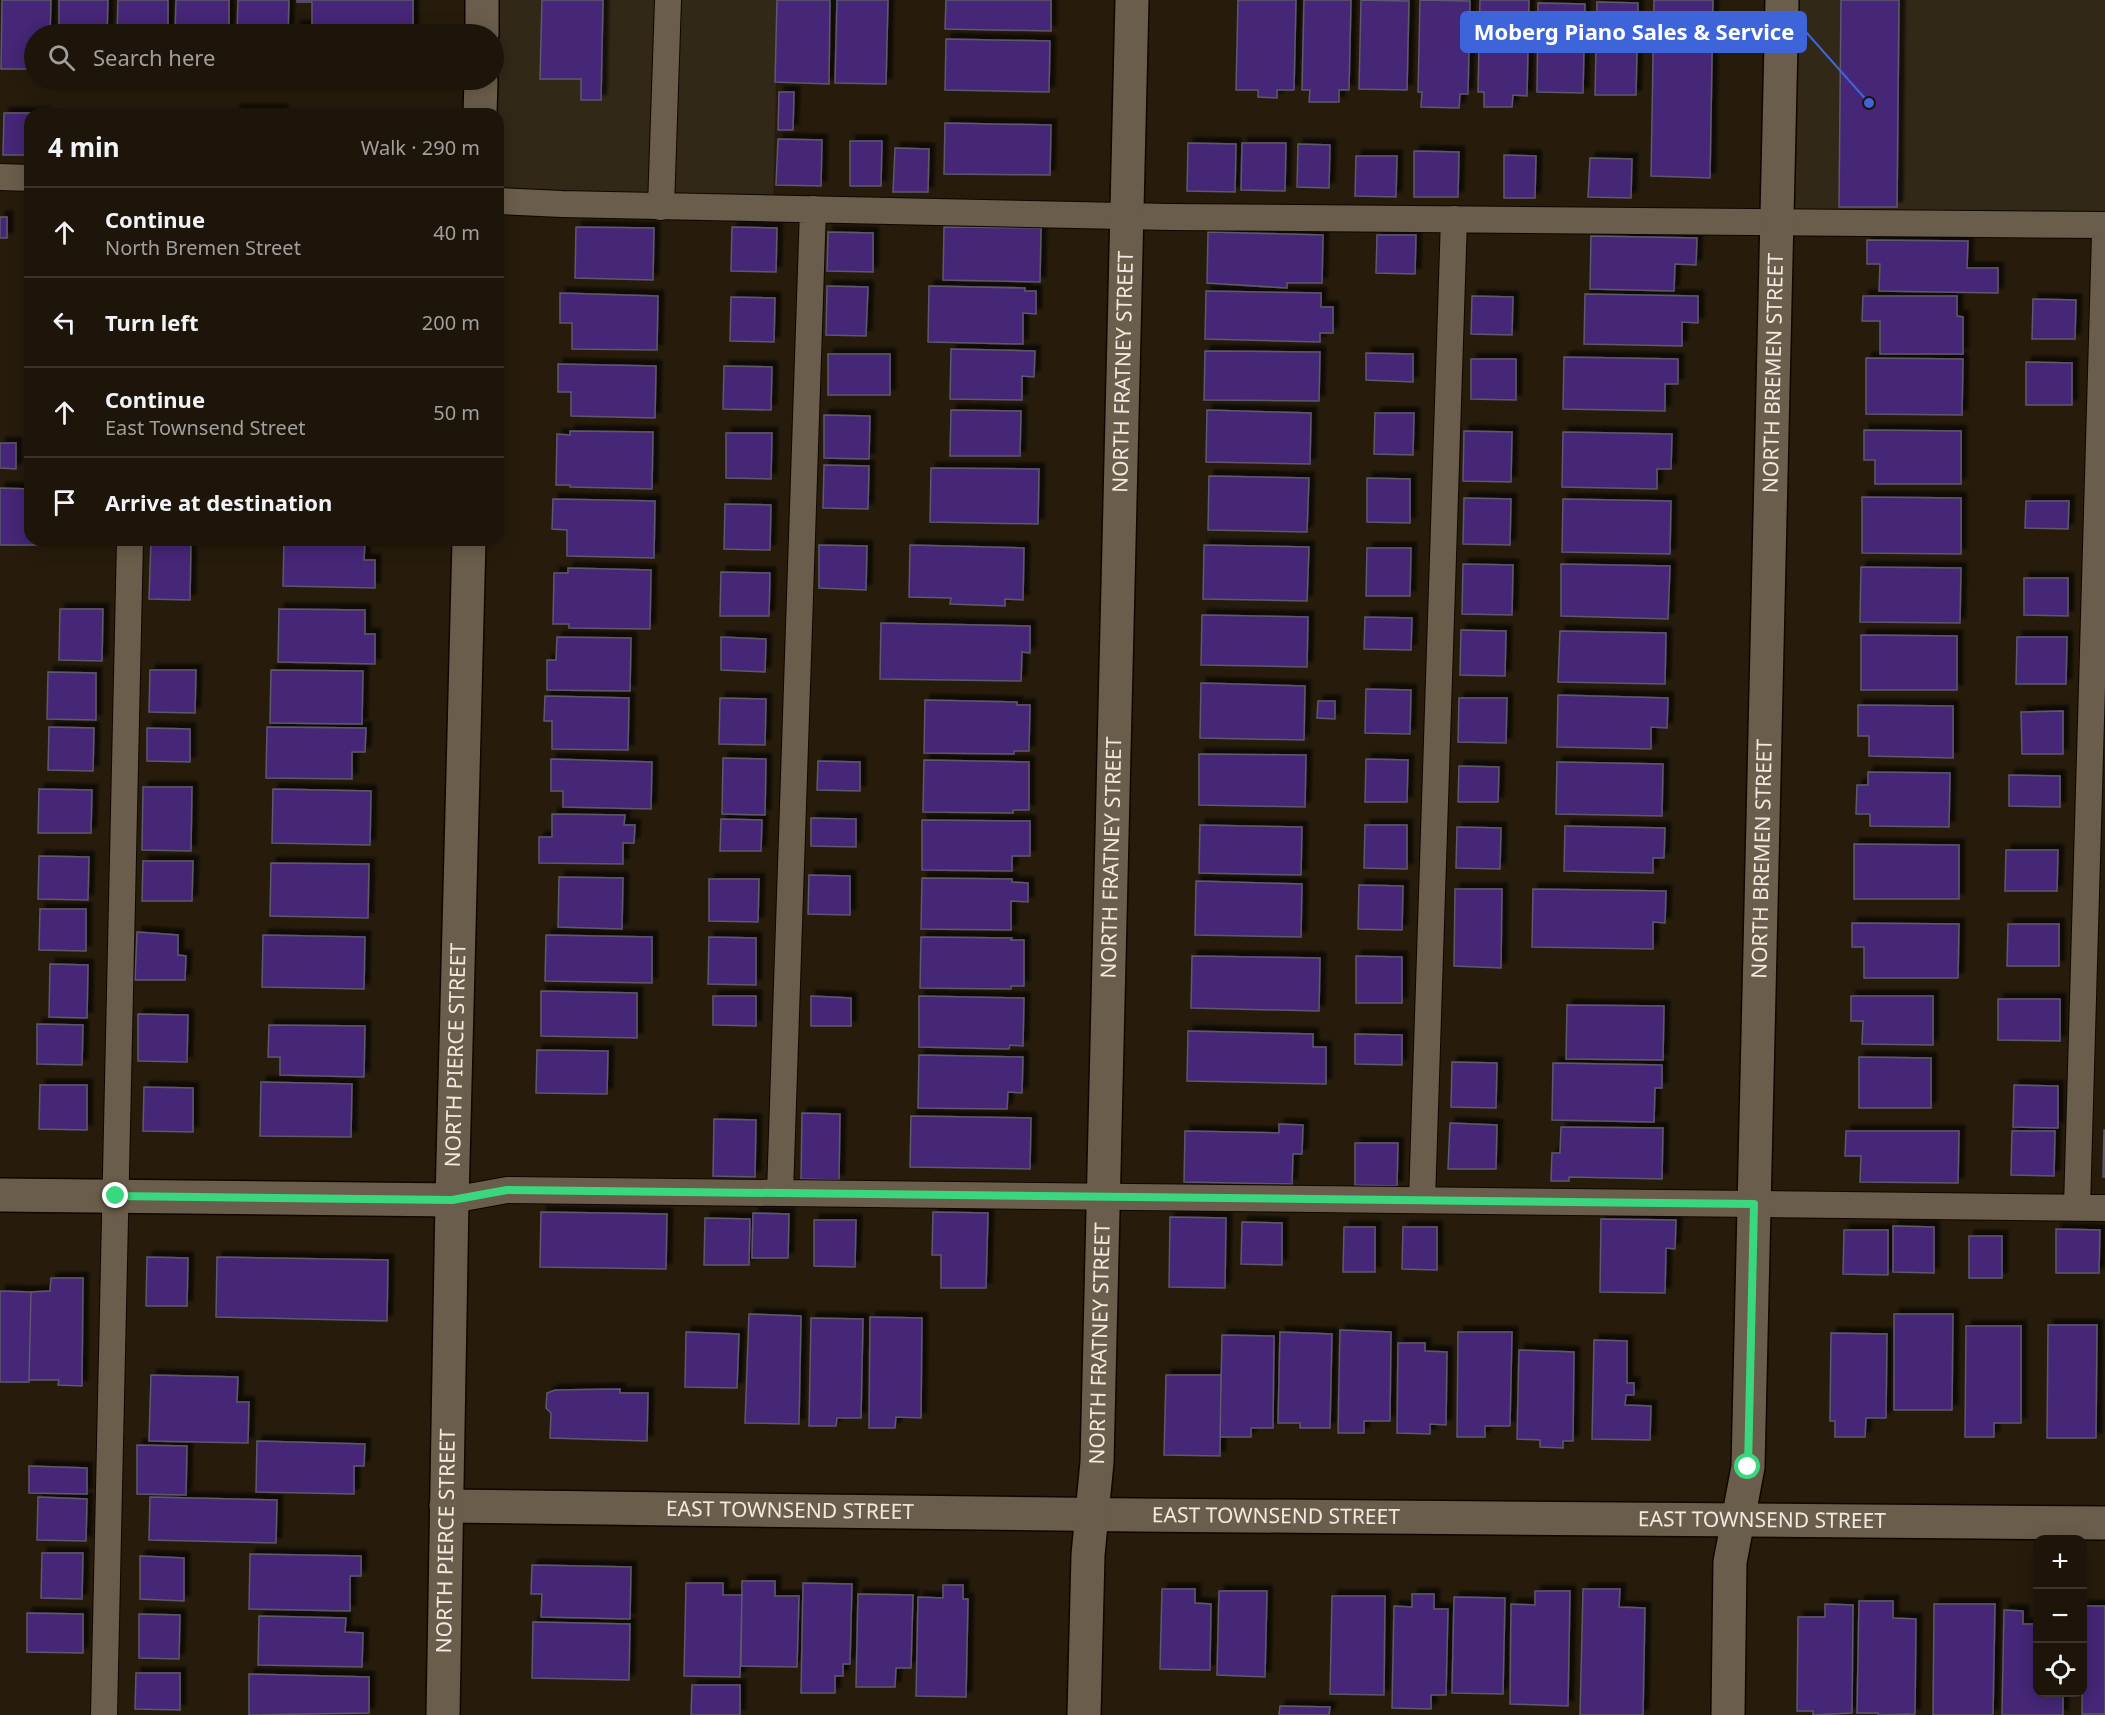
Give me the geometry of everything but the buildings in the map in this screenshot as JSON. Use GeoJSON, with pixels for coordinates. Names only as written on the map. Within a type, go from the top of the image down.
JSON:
{"type":"FeatureCollection","features":[{"type":"Feature","properties":{"kind":"street"},"geometry":{"type":"LineString","coordinates":[[482,24],[483,0]]}},
{"type":"Feature","properties":{"kind":"street","name":"NORTH FRATNEY STREET"},"geometry":{"type":"LineString","coordinates":[[1084,1715],[1088,1555],[1098,1462],[1132,0]]}},
{"type":"Feature","properties":{"kind":"street","name":"NORTH BREMEN STREET"},"geometry":{"type":"LineString","coordinates":[[1728,1715],[1730,1562],[1748,1467],[1782,0]]}},
{"type":"Feature","properties":{"kind":"street"},"geometry":{"type":"LineString","coordinates":[[480,108],[481,90]]}},
{"type":"Feature","properties":{"kind":"street","name":"NORTH PIERCE STREET"},"geometry":{"type":"LineString","coordinates":[[443,1715],[452,1200],[469,546]]}},
{"type":"Feature","properties":{"kind":"street"},"geometry":{"type":"LineString","coordinates":[[0,1195],[452,1200]]}},
{"type":"Feature","properties":{"kind":"street","name":"EAST TOWNSEND STREET"},"geometry":{"type":"LineString","coordinates":[[446,1506],[1092,1515],[2105,1523]]}},
{"type":"Feature","properties":{"kind":"lane"},"geometry":{"type":"LineString","coordinates":[[661,207],[668,0]]}},
{"type":"Feature","properties":{"kind":"lane"},"geometry":{"type":"LineString","coordinates":[[0,177],[24,178]]}},
{"type":"Feature","properties":{"kind":"lane"},"geometry":{"type":"LineString","coordinates":[[504,201],[661,207],[1127,216],[2105,225]]}},
{"type":"Feature","properties":{"kind":"lane"},"geometry":{"type":"LineString","coordinates":[[780,1193],[813,209]]}},
{"type":"Feature","properties":{"kind":"lane"},"geometry":{"type":"LineString","coordinates":[[1422,1200],[1454,219]]}},
{"type":"Feature","properties":{"kind":"lane"},"geometry":{"type":"LineString","coordinates":[[2077,1207],[2105,234]]}},
{"type":"Feature","properties":{"kind":"lane"},"geometry":{"type":"LineString","coordinates":[[104,1715],[130,546]]}},
{"type":"Feature","properties":{"kind":"lane"},"geometry":{"type":"LineString","coordinates":[[452,1200],[507,1190],[2105,1208]]}},
{"type":"Feature","properties":{"kind":"shaded area"},"geometry":{"type":"Polygon","coordinates":[[[482,0],[778,0],[773,209],[504,201],[504,108],[482,108],[490,90],[504,90],[504,24],[490,24],[482,0]]]}},
{"type":"Feature","properties":{"kind":"shaded area"},"geometry":{"type":"Polygon","coordinates":[[[1782,0],[2105,0],[2105,225],[1776,221],[1782,0]]]}},
{"type":"Feature","properties":{"kind":"place","name":"Moberg Piano Sales & Service"},"geometry":{"type":"Point","coordinates":[1869,103]}},
{"type":"Feature","properties":{"kind":"route"},"geometry":{"type":"LineString","coordinates":[[116,1196],[452,1200],[507,1190],[1754,1204],[1748,1467]]}}]}
